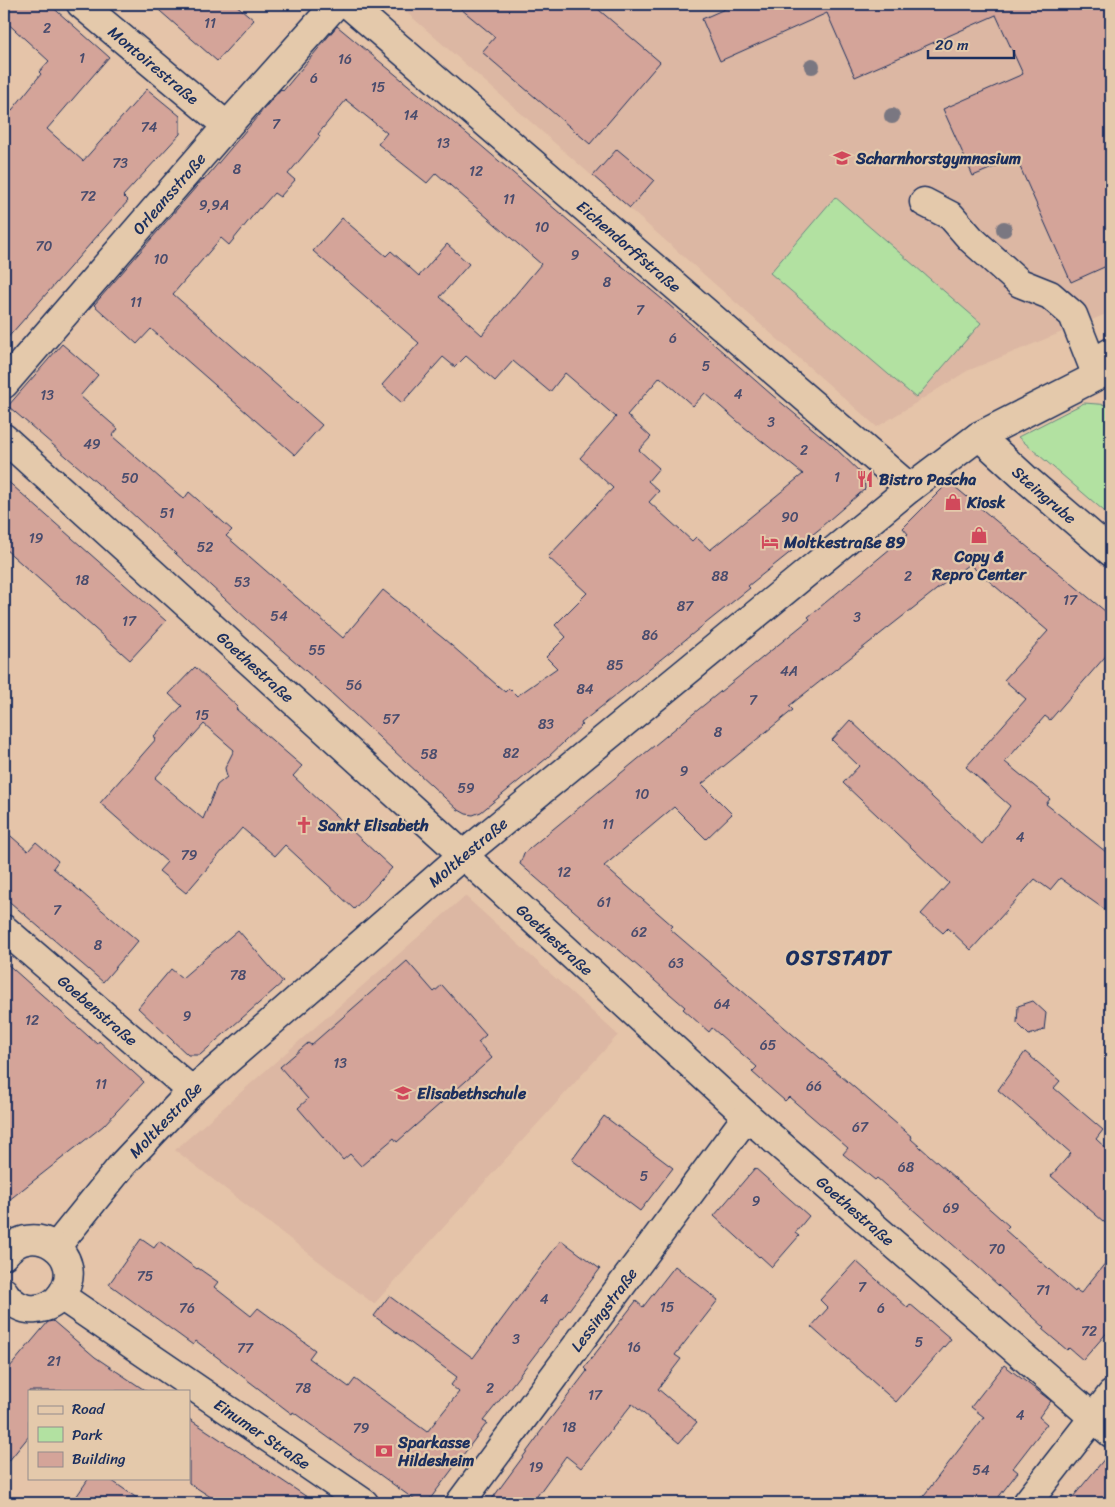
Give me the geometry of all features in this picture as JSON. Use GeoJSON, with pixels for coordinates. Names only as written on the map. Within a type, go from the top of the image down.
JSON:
{"type":"FeatureCollection","features":[{"type":"Feature","properties":{"kind":"street","name":"Montoirestraße"},"geometry":{"type":"LineString","coordinates":[[81,4],[226,126]]}},
{"type":"Feature","properties":{"kind":"street","name":"Orleansstraße"},"geometry":{"type":"LineString","coordinates":[[4,384],[226,126],[336,4]]}},
{"type":"Feature","properties":{"kind":"street","name":"Eichendorffstraße"},"geometry":{"type":"LineString","coordinates":[[348,4],[910,488]]}},
{"type":"Feature","properties":{"kind":"street"},"geometry":{"type":"LineString","coordinates":[[924,202],[951,216],[971,239],[1020,283],[1050,295],[1073,315],[1104,379]]}},
{"type":"Feature","properties":{"kind":"street"},"geometry":{"type":"LineString","coordinates":[[1104,379],[1106,355],[1111,352]]}},
{"type":"Feature","properties":{"kind":"street"},"geometry":{"type":"LineString","coordinates":[[910,488],[979,436],[1104,379]]}},
{"type":"Feature","properties":{"kind":"street","name":"Steingrube"},"geometry":{"type":"LineString","coordinates":[[979,436],[1111,552]]}},
{"type":"Feature","properties":{"kind":"street","name":"Goethestraße"},"geometry":{"type":"LineString","coordinates":[[4,438],[747,1116],[1102,1425]]}},
{"type":"Feature","properties":{"kind":"street","name":"Moltkestraße"},"geometry":{"type":"LineString","coordinates":[[56,1247],[123,1164],[192,1090],[463,855],[910,488]]}},
{"type":"Feature","properties":{"kind":"street","name":"Goebenstraße"},"geometry":{"type":"LineString","coordinates":[[4,930],[192,1090]]}},
{"type":"Feature","properties":{"kind":"street","name":"Lessingstraße"},"geometry":{"type":"LineString","coordinates":[[460,1503],[747,1116]]}},
{"type":"Feature","properties":{"kind":"street"},"geometry":{"type":"LineString","coordinates":[[4,1255],[8,1249],[17,1243],[26,1240],[42,1240],[56,1247],[65,1260],[69,1274],[67,1285],[61,1296],[45,1308],[34,1310],[7,1302]]}},
{"type":"Feature","properties":{"kind":"street","name":"Einumer Straße"},"geometry":{"type":"LineString","coordinates":[[61,1296],[364,1503]]}},
{"type":"Feature","properties":{"kind":"street"},"geometry":{"type":"LineString","coordinates":[[1027,1503],[1102,1425],[1111,1395]]}},
{"type":"Feature","properties":{"kind":"shaded area","name":"Scharnhorstgymnasium"},"geometry":{"type":"Polygon","coordinates":[[[397,4],[1111,4],[1111,312],[967,371],[877,427],[397,4]]]}},
{"type":"Feature","properties":{"kind":"shaded area","name":"Elisabethschule"},"geometry":{"type":"Polygon","coordinates":[[[465,896],[618,1035],[374,1304],[175,1150],[465,896]]]}},
{"type":"Feature","properties":{"kind":"green space"},"geometry":{"type":"Polygon","coordinates":[[[835,197],[981,323],[916,398],[770,273],[835,197]]]}},
{"type":"Feature","properties":{"kind":"green space"},"geometry":{"type":"Polygon","coordinates":[[[1084,403],[1111,405],[1111,517],[1018,437],[1084,403]]]}},
{"type":"Feature","properties":{"kind":"building"},"geometry":{"type":"Polygon","coordinates":[[[4,4],[49,4],[109,57],[47,129],[83,161],[147,89],[180,116],[180,134],[123,196],[128,201],[4,342],[4,120],[41,74],[39,72],[49,61],[4,20],[4,4]]]}},
{"type":"Feature","properties":{"kind":"building"},"geometry":{"type":"Polygon","coordinates":[[[152,4],[235,4],[254,20],[217,61],[152,4]]]}},
{"type":"Feature","properties":{"kind":"building"},"geometry":{"type":"Polygon","coordinates":[[[455,4],[592,4],[660,62],[590,144],[482,52],[495,37],[455,4]]]}},
{"type":"Feature","properties":{"kind":"building","name":"Scharnhorstgymnasium"},"geometry":{"type":"Polygon","coordinates":[[[736,4],[1111,4],[1111,264],[1071,282],[1016,158],[973,176],[943,109],[1023,74],[996,15],[855,77],[827,13],[720,61],[702,19],[736,4]]]}},
{"type":"Feature","properties":{"kind":"building"},"geometry":{"type":"Polygon","coordinates":[[[337,26],[668,304],[831,444],[864,476],[865,489],[822,527],[748,586],[750,588],[581,723],[582,725],[547,758],[481,812],[473,815],[466,814],[457,809],[126,508],[8,406],[62,344],[98,375],[80,396],[118,429],[112,436],[184,499],[189,492],[232,530],[226,536],[343,638],[383,590],[444,639],[505,692],[509,688],[517,696],[557,668],[546,657],[566,637],[555,625],[587,593],[548,557],[613,488],[580,458],[616,417],[565,373],[550,392],[513,361],[495,381],[466,356],[455,367],[443,357],[402,403],[382,385],[419,343],[313,251],[342,218],[386,256],[391,251],[419,276],[447,244],[469,264],[440,297],[482,335],[541,264],[436,173],[427,183],[378,144],[387,133],[346,100],[318,134],[320,136],[288,174],[295,180],[280,197],[274,193],[259,208],[229,245],[221,238],[173,294],[322,425],[295,455],[151,329],[137,344],[94,305],[273,98],[281,89],[283,91],[337,26]],[[660,377],[627,415],[651,437],[639,450],[659,468],[648,481],[659,491],[649,502],[692,541],[696,537],[710,550],[803,474],[705,393],[693,406],[660,377]]]}},
{"type":"Feature","properties":{"kind":"building"},"geometry":{"type":"Polygon","coordinates":[[[617,149],[654,180],[630,208],[593,176],[617,149]]]}},
{"type":"Feature","properties":{"kind":"building"},"geometry":{"type":"Polygon","coordinates":[[[4,478],[166,621],[130,660],[4,548],[4,478]]]}},
{"type":"Feature","properties":{"kind":"building"},"geometry":{"type":"Polygon","coordinates":[[[949,482],[1111,616],[1111,650],[1050,720],[1045,716],[1005,762],[1050,799],[1046,804],[1111,856],[1111,914],[1060,878],[1050,890],[1035,879],[971,950],[948,928],[943,933],[921,914],[949,883],[843,783],[859,766],[832,740],[850,720],[982,844],[1010,806],[966,767],[1026,699],[1004,680],[1048,631],[969,564],[789,706],[793,710],[702,784],[732,814],[706,839],[674,807],[604,866],[673,926],[670,929],[912,1137],[911,1139],[1009,1226],[1005,1230],[1075,1292],[1076,1290],[1081,1293],[1111,1256],[1111,1328],[1083,1360],[1069,1348],[1067,1350],[1042,1329],[1044,1327],[877,1178],[875,1180],[843,1154],[848,1148],[789,1097],[785,1101],[752,1072],[757,1067],[712,1028],[709,1032],[683,1009],[685,1007],[520,864],[524,853],[810,619],[808,617],[908,534],[903,528],[949,482]]]}},
{"type":"Feature","properties":{"kind":"building"},"geometry":{"type":"Polygon","coordinates":[[[195,667],[238,707],[236,709],[302,766],[293,776],[392,868],[354,909],[285,845],[275,856],[242,828],[186,893],[159,871],[167,862],[100,803],[156,739],[154,736],[182,706],[169,694],[195,667]],[[204,724],[155,778],[203,819],[217,785],[227,777],[225,768],[234,750],[204,724]]]}},
{"type":"Feature","properties":{"kind":"building"},"geometry":{"type":"Polygon","coordinates":[[[4,830],[28,851],[36,842],[58,861],[53,868],[138,941],[103,982],[4,897],[4,830]]]}},
{"type":"Feature","properties":{"kind":"building"},"geometry":{"type":"Polygon","coordinates":[[[238,930],[283,982],[200,1055],[188,1055],[138,1008],[171,969],[182,978],[238,930]]]}},
{"type":"Feature","properties":{"kind":"building"},"geometry":{"type":"Polygon","coordinates":[[[4,961],[97,1044],[99,1041],[144,1082],[103,1126],[4,1204],[4,961]]]}},
{"type":"Feature","properties":{"kind":"building"},"geometry":{"type":"Polygon","coordinates":[[[407,961],[434,992],[442,985],[486,1035],[478,1042],[492,1058],[397,1142],[394,1138],[361,1166],[350,1154],[343,1160],[298,1108],[308,1099],[280,1067],[308,1043],[311,1045],[407,961]]]}},
{"type":"Feature","properties":{"kind":"building"},"geometry":{"type":"Polygon","coordinates":[[[1033,1001],[1046,1013],[1044,1030],[1029,1035],[1017,1023],[1018,1006],[1033,1001]]]}},
{"type":"Feature","properties":{"kind":"building"},"geometry":{"type":"Polygon","coordinates":[[[1025,1052],[1060,1081],[1054,1088],[1103,1130],[1096,1139],[1111,1153],[1111,1228],[1051,1176],[1071,1153],[998,1090],[1025,1052]]]}},
{"type":"Feature","properties":{"kind":"building"},"geometry":{"type":"Polygon","coordinates":[[[604,1116],[673,1168],[640,1211],[572,1160],[604,1116]]]}},
{"type":"Feature","properties":{"kind":"building"},"geometry":{"type":"Polygon","coordinates":[[[755,1168],[809,1216],[795,1233],[799,1236],[772,1267],[714,1216],[755,1168]]]}},
{"type":"Feature","properties":{"kind":"building"},"geometry":{"type":"Polygon","coordinates":[[[141,1239],[154,1248],[159,1241],[218,1282],[214,1287],[251,1316],[258,1308],[315,1350],[309,1358],[349,1387],[355,1379],[427,1432],[459,1392],[451,1385],[457,1377],[374,1316],[389,1296],[473,1358],[561,1240],[600,1269],[483,1421],[487,1423],[427,1503],[419,1503],[293,1412],[292,1414],[196,1341],[193,1345],[109,1284],[141,1239]]]}},
{"type":"Feature","properties":{"kind":"building"},"geometry":{"type":"Polygon","coordinates":[[[856,1261],[908,1308],[910,1304],[951,1339],[896,1402],[811,1327],[828,1308],[820,1300],[856,1261]]]}},
{"type":"Feature","properties":{"kind":"building"},"geometry":{"type":"Polygon","coordinates":[[[675,1266],[718,1300],[675,1355],[681,1359],[658,1389],[697,1422],[679,1443],[632,1404],[581,1468],[566,1456],[532,1503],[489,1503],[587,1371],[584,1368],[636,1301],[643,1307],[675,1266]]]}},
{"type":"Feature","properties":{"kind":"building"},"geometry":{"type":"Polygon","coordinates":[[[53,1321],[95,1357],[144,1390],[28,1390],[28,1437],[4,1467],[4,1374],[48,1322],[53,1321]]]}},
{"type":"Feature","properties":{"kind":"building"},"geometry":{"type":"Polygon","coordinates":[[[1004,1365],[1051,1401],[1039,1417],[1047,1424],[1013,1468],[1018,1472],[994,1503],[918,1503],[984,1417],[971,1407],[1004,1365]]]}},
{"type":"Feature","properties":{"kind":"building"},"geometry":{"type":"Polygon","coordinates":[[[190,1420],[316,1503],[220,1503],[189,1483],[190,1420]]]}},
{"type":"Feature","properties":{"kind":"building"},"geometry":{"type":"Polygon","coordinates":[[[1111,1451],[1111,1503],[1068,1503],[1111,1451]]]}},
{"type":"Feature","properties":{"kind":"building"},"geometry":{"type":"Polygon","coordinates":[[[88,1480],[111,1480],[144,1503],[72,1503],[88,1480]]]}},
{"type":"Feature","properties":{"kind":"place","name":"Scharnhorstgymnasium"},"geometry":{"type":"Point","coordinates":[842,158]}},
{"type":"Feature","properties":{"kind":"place","name":"Bistro Pascha"},"geometry":{"type":"Point","coordinates":[865,479]}},
{"type":"Feature","properties":{"kind":"place","name":"Kiosk"},"geometry":{"type":"Point","coordinates":[953,502]}},
{"type":"Feature","properties":{"kind":"place","name":"Copy & Repro Center"},"geometry":{"type":"Point","coordinates":[979,535]}},
{"type":"Feature","properties":{"kind":"place","name":"Moltkestraße 89"},"geometry":{"type":"Point","coordinates":[770,542]}},
{"type":"Feature","properties":{"kind":"place","name":"Sankt Elisabeth"},"geometry":{"type":"Point","coordinates":[304,825]}},
{"type":"Feature","properties":{"kind":"place","name":"Elisabethschule"},"geometry":{"type":"Point","coordinates":[403,1093]}},
{"type":"Feature","properties":{"kind":"place","name":"Sparkasse Hildesheim"},"geometry":{"type":"Point","coordinates":[384,1451]}},
{"type":"Feature","properties":{"kind":"district","name":"OSTSTADT"},"geometry":{"type":"Point","coordinates":[839,958]}}]}
